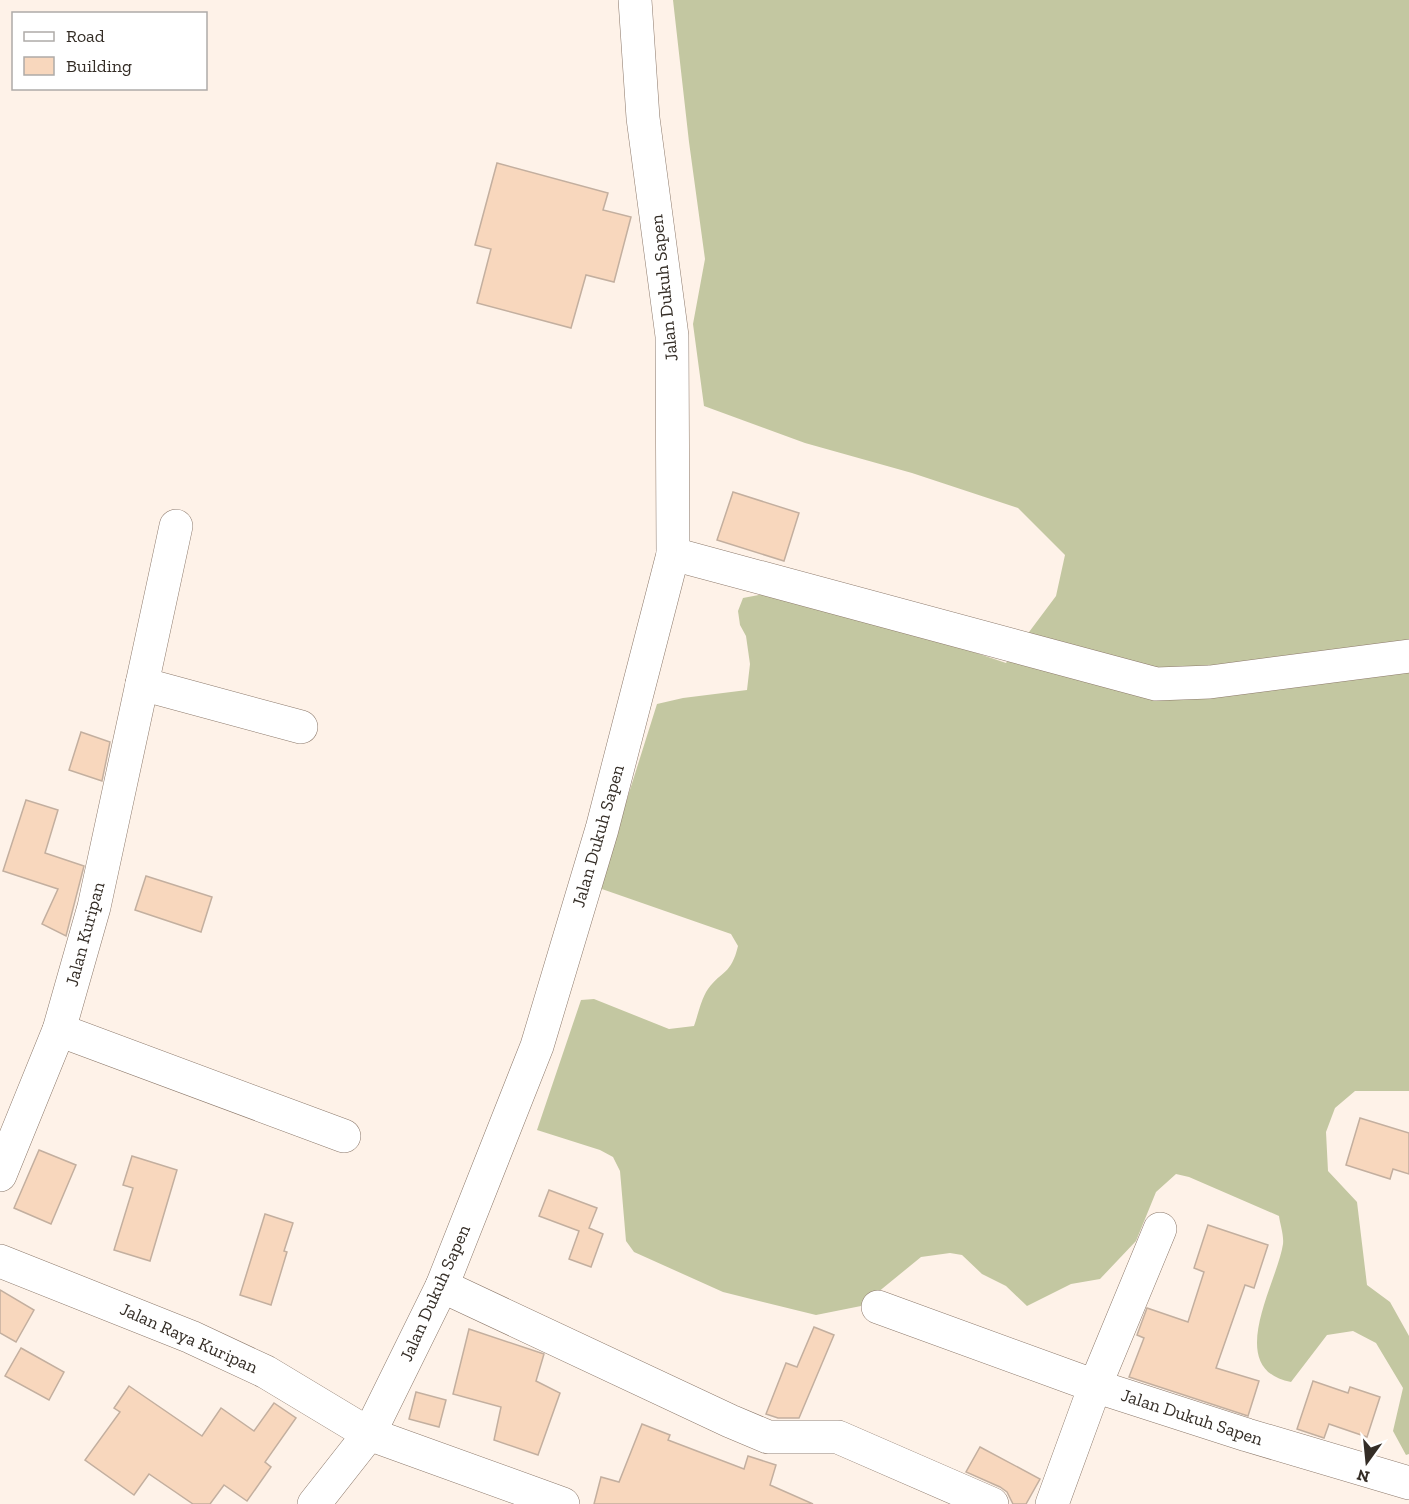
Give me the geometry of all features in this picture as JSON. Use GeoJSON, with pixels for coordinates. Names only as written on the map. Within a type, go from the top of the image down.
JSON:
{"type":"FeatureCollection","features":[{"type":"Feature","properties":{"kind":"street","name":"Jalan Dukuh Sapen"},"geometry":{"type":"LineString","coordinates":[[314,1504],[369,1434],[442,1286],[537,1046],[602,829],[673,554],[672,336],[643,118],[635,0]]}},
{"type":"Feature","properties":{"kind":"street","name":"Jalan Kuripan"},"geometry":{"type":"LineString","coordinates":[[0,1175],[59,1030],[94,907],[176,526]]}},
{"type":"Feature","properties":{"kind":"street"},"geometry":{"type":"LineString","coordinates":[[673,554],[1156,684],[1210,682],[1409,656]]}},
{"type":"Feature","properties":{"kind":"street"},"geometry":{"type":"LineString","coordinates":[[142,684],[301,727]]}},
{"type":"Feature","properties":{"kind":"street"},"geometry":{"type":"LineString","coordinates":[[59,1030],[344,1136]]}},
{"type":"Feature","properties":{"kind":"street"},"geometry":{"type":"LineString","coordinates":[[1052,1504],[1095,1386],[1160,1229]]}},
{"type":"Feature","properties":{"kind":"street","name":"Jalan Raya Kuripan"},"geometry":{"type":"LineString","coordinates":[[0,1261],[191,1337],[266,1372],[369,1434]]}},
{"type":"Feature","properties":{"kind":"street"},"geometry":{"type":"LineString","coordinates":[[442,1286],[768,1437],[838,1437],[992,1504]]}},
{"type":"Feature","properties":{"kind":"street","name":"Jalan Dukuh Sapen"},"geometry":{"type":"LineString","coordinates":[[878,1307],[1095,1386],[1247,1435],[1409,1483]]}},
{"type":"Feature","properties":{"kind":"street"},"geometry":{"type":"LineString","coordinates":[[369,1434],[563,1504]]}},
{"type":"Feature","properties":{"kind":"green space"},"geometry":{"type":"Polygon","coordinates":[[[673,0],[1409,0],[1409,1091],[1355,1091],[1335,1108],[1326,1132],[1328,1171],[1357,1202],[1367,1285],[1390,1302],[1409,1336],[1409,1454],[1406,1455],[1393,1431],[1403,1388],[1376,1343],[1353,1331],[1327,1335],[1291,1382],[1271,1374],[1260,1361],[1257,1343],[1259,1323],[1283,1244],[1279,1216],[1189,1177],[1176,1174],[1156,1192],[1136,1241],[1100,1279],[1071,1284],[1027,1306],[1006,1286],[982,1274],[962,1255],[950,1253],[921,1257],[861,1306],[816,1315],[723,1292],[634,1252],[626,1241],[620,1171],[613,1157],[600,1150],[537,1130],[581,1000],[594,999],[669,1029],[694,1026],[706,993],[729,967],[735,955],[738,946],[731,934],[599,888],[657,704],[683,698],[747,690],[750,664],[746,636],[740,625],[738,611],[743,598],[770,593],[923,635],[1006,663],[1056,596],[1065,555],[1018,508],[912,473],[805,443],[704,406],[693,324],[705,259],[673,0]]]}},
{"type":"Feature","properties":{"kind":"building"},"geometry":{"type":"Polygon","coordinates":[[[497,163],[608,193],[603,210],[631,217],[614,282],[586,275],[571,328],[477,303],[491,249],[475,245],[497,163]]]}},
{"type":"Feature","properties":{"kind":"building"},"geometry":{"type":"Polygon","coordinates":[[[733,492],[799,513],[784,561],[717,540],[733,492]]]}},
{"type":"Feature","properties":{"kind":"building"},"geometry":{"type":"Polygon","coordinates":[[[81,732],[110,742],[102,781],[69,770],[81,732]]]}},
{"type":"Feature","properties":{"kind":"building"},"geometry":{"type":"Polygon","coordinates":[[[26,800],[58,810],[45,853],[84,866],[66,936],[42,924],[58,889],[3,871],[26,800]]]}},
{"type":"Feature","properties":{"kind":"building"},"geometry":{"type":"Polygon","coordinates":[[[146,876],[212,897],[201,932],[135,910],[146,876]]]}},
{"type":"Feature","properties":{"kind":"building"},"geometry":{"type":"Polygon","coordinates":[[[1360,1118],[1409,1133],[1409,1174],[1393,1169],[1390,1179],[1346,1165],[1360,1118]]]}},
{"type":"Feature","properties":{"kind":"building"},"geometry":{"type":"Polygon","coordinates":[[[39,1150],[76,1165],[51,1224],[14,1208],[39,1150]]]}},
{"type":"Feature","properties":{"kind":"building"},"geometry":{"type":"Polygon","coordinates":[[[132,1156],[177,1170],[150,1261],[114,1250],[133,1188],[123,1185],[132,1156]]]}},
{"type":"Feature","properties":{"kind":"building"},"geometry":{"type":"Polygon","coordinates":[[[549,1190],[597,1208],[589,1228],[603,1234],[591,1267],[569,1259],[579,1231],[539,1216],[549,1190]]]}},
{"type":"Feature","properties":{"kind":"building"},"geometry":{"type":"Polygon","coordinates":[[[265,1214],[293,1223],[271,1305],[240,1295],[265,1214]]]}},
{"type":"Feature","properties":{"kind":"building"},"geometry":{"type":"Polygon","coordinates":[[[1208,1225],[1268,1245],[1254,1288],[1245,1285],[1216,1368],[1259,1381],[1248,1416],[1129,1377],[1144,1338],[1137,1335],[1147,1308],[1188,1322],[1204,1272],[1194,1268],[1208,1225]]]}},
{"type":"Feature","properties":{"kind":"building"},"geometry":{"type":"Polygon","coordinates":[[[0,1290],[34,1310],[16,1342],[0,1333],[0,1290]]]}},
{"type":"Feature","properties":{"kind":"building"},"geometry":{"type":"Polygon","coordinates":[[[814,1327],[834,1335],[799,1418],[778,1418],[766,1414],[786,1363],[797,1367],[814,1327]]]}},
{"type":"Feature","properties":{"kind":"building"},"geometry":{"type":"Polygon","coordinates":[[[469,1329],[544,1354],[536,1381],[560,1393],[538,1455],[494,1440],[501,1407],[453,1394],[469,1329]]]}},
{"type":"Feature","properties":{"kind":"building"},"geometry":{"type":"Polygon","coordinates":[[[21,1348],[64,1372],[49,1400],[5,1376],[21,1348]]]}},
{"type":"Feature","properties":{"kind":"building"},"geometry":{"type":"Polygon","coordinates":[[[1313,1381],[1348,1393],[1350,1387],[1380,1397],[1367,1437],[1329,1424],[1324,1438],[1297,1429],[1313,1381]]]}},
{"type":"Feature","properties":{"kind":"building"},"geometry":{"type":"Polygon","coordinates":[[[129,1386],[202,1436],[221,1408],[254,1431],[274,1403],[296,1418],[265,1462],[271,1467],[247,1501],[224,1485],[210,1504],[193,1504],[149,1474],[134,1495],[85,1460],[120,1412],[114,1408],[129,1386]]]}},
{"type":"Feature","properties":{"kind":"building"},"geometry":{"type":"Polygon","coordinates":[[[416,1392],[446,1400],[439,1427],[409,1419],[416,1392]]]}},
{"type":"Feature","properties":{"kind":"building"},"geometry":{"type":"Polygon","coordinates":[[[642,1424],[670,1435],[668,1440],[744,1469],[748,1456],[776,1465],[770,1485],[813,1504],[594,1504],[601,1477],[619,1482],[642,1424]]]}},
{"type":"Feature","properties":{"kind":"building"},"geometry":{"type":"Polygon","coordinates":[[[980,1447],[1040,1479],[1026,1504],[1013,1504],[1007,1492],[1000,1487],[966,1472],[980,1447]]]}}]}
